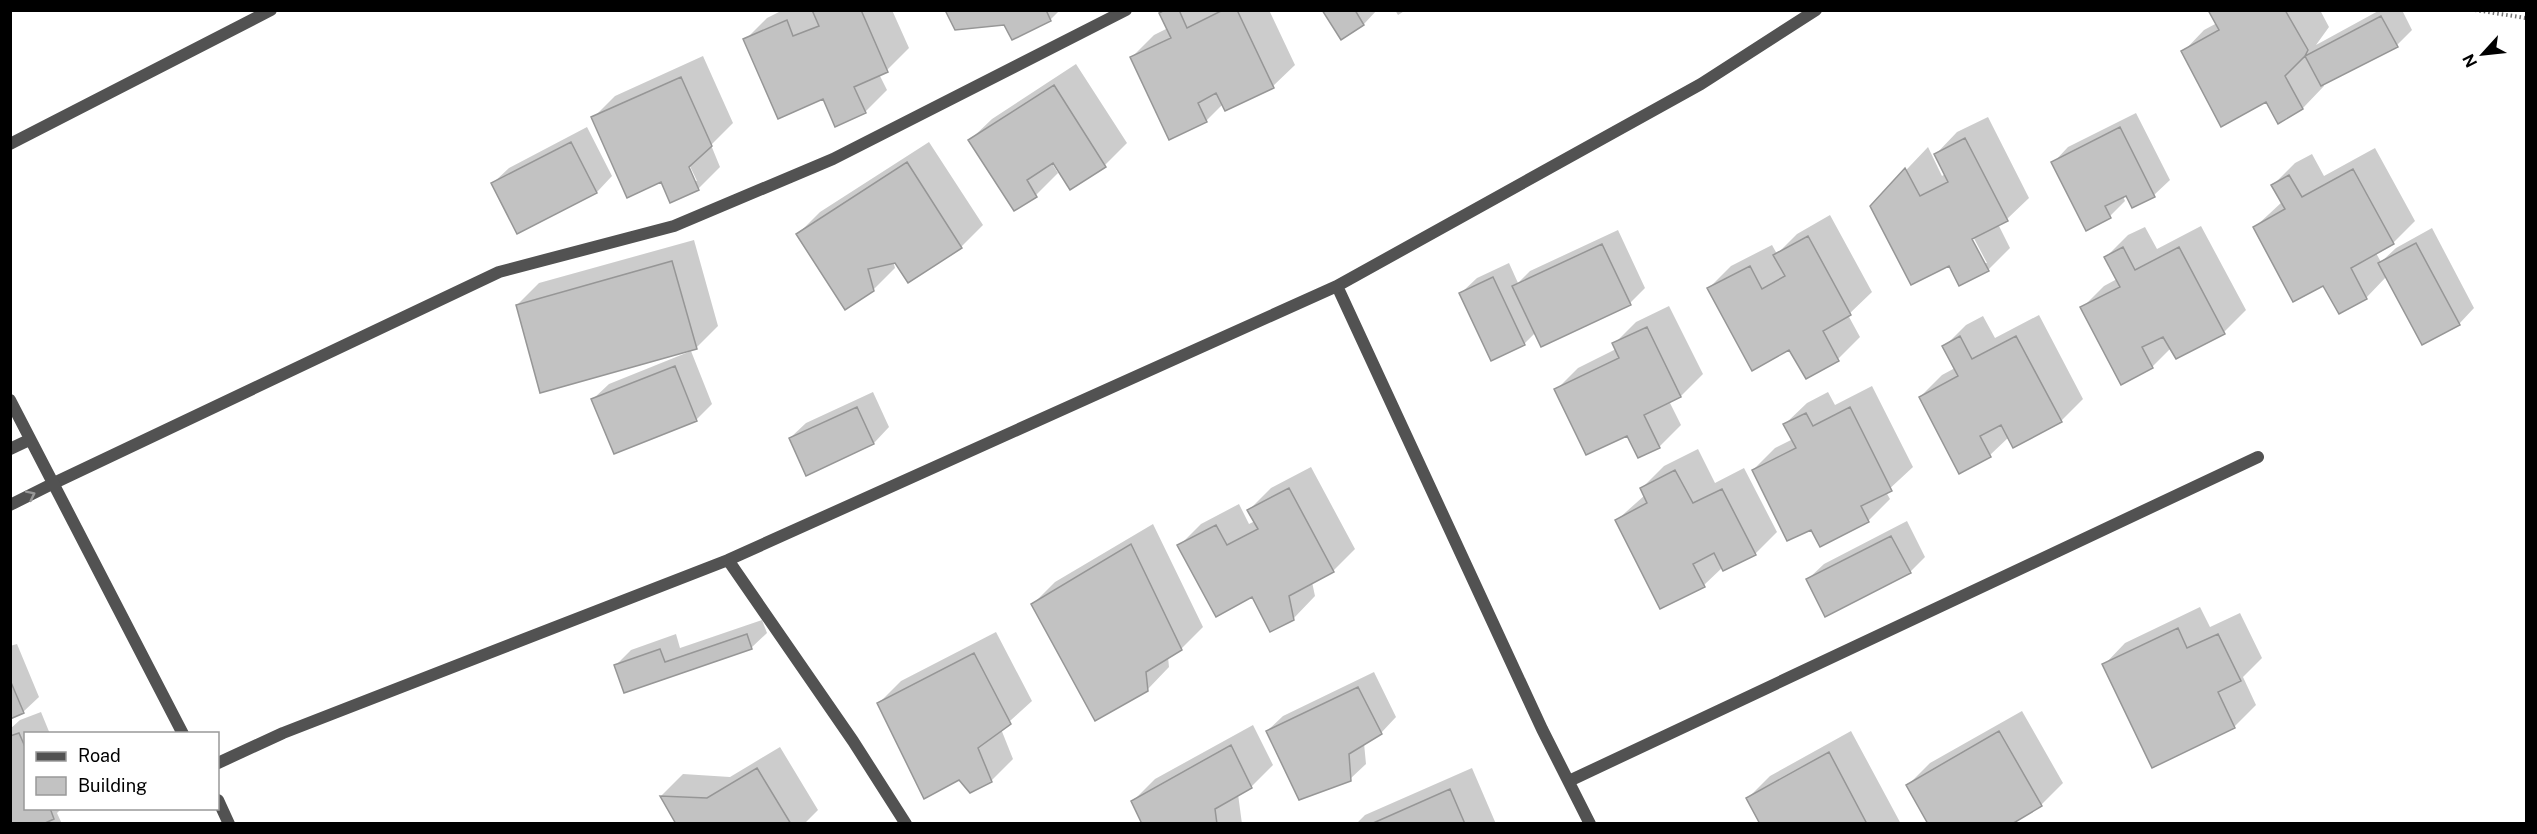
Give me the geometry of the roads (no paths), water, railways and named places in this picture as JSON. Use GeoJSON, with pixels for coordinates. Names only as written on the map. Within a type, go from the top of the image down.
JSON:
{"type":"FeatureCollection","features":[{"type":"Feature","properties":{"kind":"street"},"geometry":{"type":"LineString","coordinates":[[10,144],[271,10]]}},
{"type":"Feature","properties":{"kind":"street"},"geometry":{"type":"LineString","coordinates":[[10,505],[499,273],[674,226],[833,159],[1126,10]]}},
{"type":"Feature","properties":{"kind":"street"},"geometry":{"type":"LineString","coordinates":[[219,764],[283,733],[728,560],[1337,286],[1701,84],[1816,10]]}},
{"type":"Feature","properties":{"kind":"street"},"geometry":{"type":"LineString","coordinates":[[1337,286],[1542,729],[1590,824]]}},
{"type":"Feature","properties":{"kind":"street"},"geometry":{"type":"LineString","coordinates":[[10,400],[182,732]]}},
{"type":"Feature","properties":{"kind":"street"},"geometry":{"type":"LineString","coordinates":[[10,449],[29,440]]}},
{"type":"Feature","properties":{"kind":"street"},"geometry":{"type":"LineString","coordinates":[[1569,781],[2258,457]]}},
{"type":"Feature","properties":{"kind":"street"},"geometry":{"type":"LineString","coordinates":[[728,560],[853,741],[906,824]]}},
{"type":"Feature","properties":{"kind":"street"},"geometry":{"type":"LineString","coordinates":[[219,802],[229,824]]}}]}
